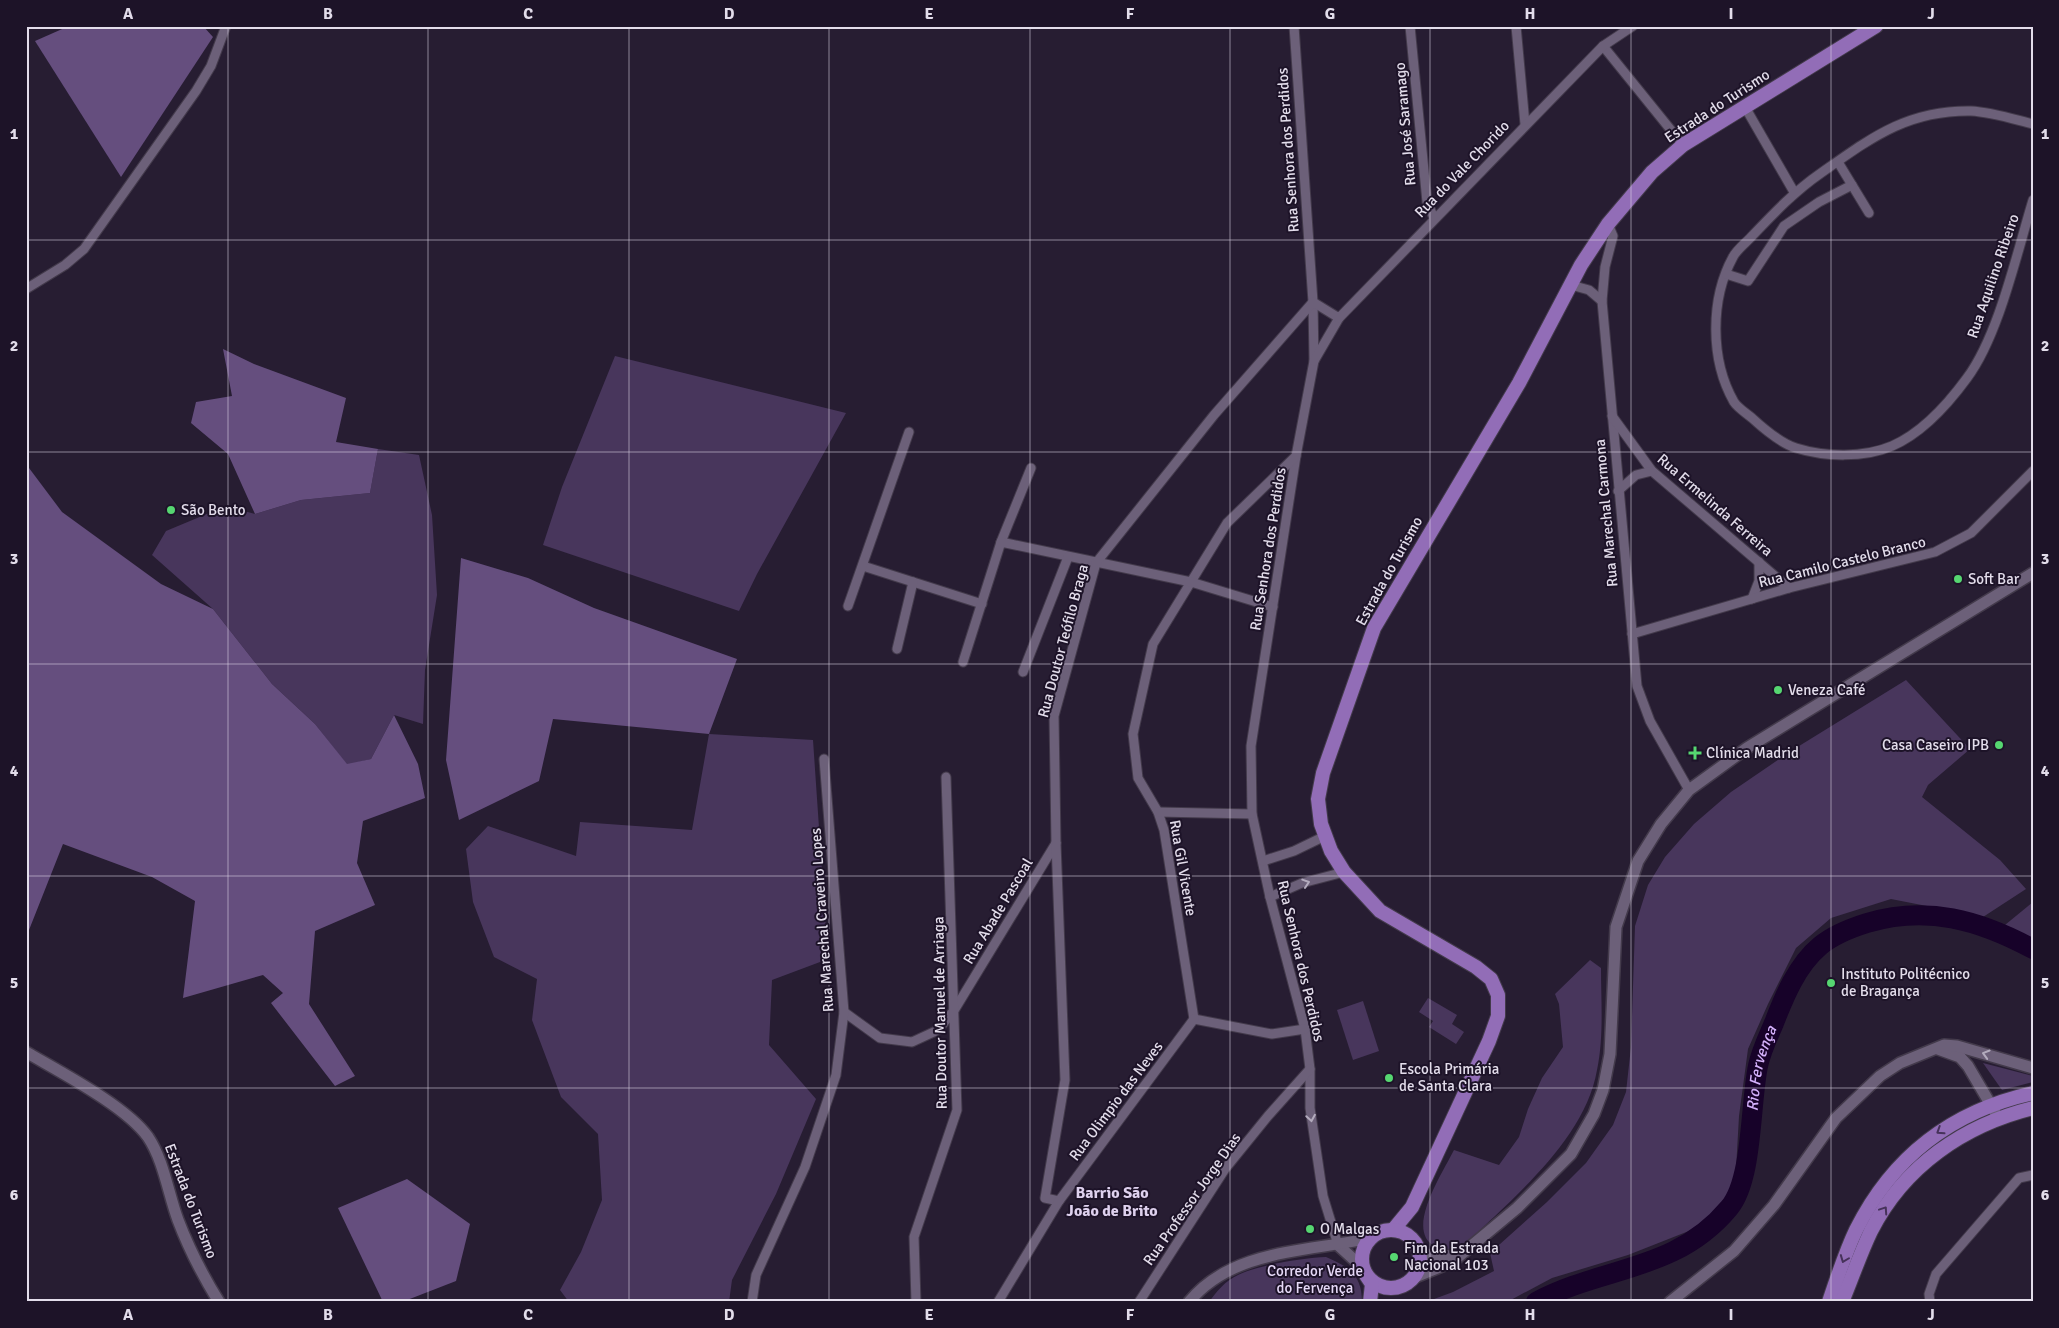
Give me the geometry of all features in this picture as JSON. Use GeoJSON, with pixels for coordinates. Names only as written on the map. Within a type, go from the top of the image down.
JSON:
{"type":"FeatureCollection","features":[{"type":"Feature","properties":{"kind":"main road","name":"Estrada do Turismo"},"geometry":{"type":"LineString","coordinates":[[1393,1230],[1412,1206],[1489,1041],[1498,1016],[1498,995],[1491,979],[1476,966],[1380,910],[1352,883],[1325,836],[1318,799],[1323,773],[1374,628],[1519,383],[1571,285],[1608,224],[1652,172],[1683,145],[1876,26]]}},
{"type":"Feature","properties":{"kind":"main road"},"geometry":{"type":"LineString","coordinates":[[1828,1302],[1856,1231],[1870,1204],[1892,1174],[1934,1134],[1970,1113],[1989,1105],[2033,1093]]}},
{"type":"Feature","properties":{"kind":"main road"},"geometry":{"type":"LineString","coordinates":[[1842,1302],[1872,1230],[1895,1194],[1924,1162],[1953,1140],[1981,1124],[2006,1114],[2033,1108]]}},
{"type":"Feature","properties":{"kind":"main road","name":"Estrada do Turismo"},"geometry":{"type":"LineString","coordinates":[[1412,1206],[1412,1239]]}},
{"type":"Feature","properties":{"kind":"main road"},"geometry":{"type":"LineString","coordinates":[[1384,1230],[1400,1232],[1412,1239],[1419,1254],[1420,1262],[1413,1278],[1406,1284],[1389,1288],[1372,1302],[1372,1284],[1364,1271],[1361,1256],[1370,1238],[1384,1230]]}},
{"type":"Feature","properties":{"kind":"main road"},"geometry":{"type":"LineString","coordinates":[[1364,1271],[1372,1282],[1389,1288]]}},
{"type":"Feature","properties":{"kind":"street"},"geometry":{"type":"LineString","coordinates":[[26,289],[65,265],[84,249],[196,92],[211,66],[226,26]]}},
{"type":"Feature","properties":{"kind":"street","name":"Rua Senhora dos Perdidos"},"geometry":{"type":"LineString","coordinates":[[1294,26],[1313,302],[1314,361],[1296,456],[1251,746],[1252,814],[1270,897],[1306,1029],[1310,1069],[1310,1108],[1323,1196],[1338,1245]]}},
{"type":"Feature","properties":{"kind":"street","name":"Rua José Saramago"},"geometry":{"type":"LineString","coordinates":[[1410,26],[1427,202],[1434,218]]}},
{"type":"Feature","properties":{"kind":"street"},"geometry":{"type":"LineString","coordinates":[[1516,26],[1525,124]]}},
{"type":"Feature","properties":{"kind":"street","name":"Rua do Vale Chorido"},"geometry":{"type":"LineString","coordinates":[[1314,361],[1339,318],[1434,218],[1603,46],[1633,26]]}},
{"type":"Feature","properties":{"kind":"street"},"geometry":{"type":"LineString","coordinates":[[1603,46],[1683,145]]}},
{"type":"Feature","properties":{"kind":"street"},"geometry":{"type":"LineString","coordinates":[[1744,107],[1794,192]]}},
{"type":"Feature","properties":{"kind":"street","name":"Rua Aquilino Ribeiro"},"geometry":{"type":"LineString","coordinates":[[2033,124],[1973,111],[1934,113],[1895,124],[1794,192],[1734,255],[1719,296],[1715,335],[1722,376],[1735,404],[1765,430],[1794,448],[1832,454],[1870,453],[1893,446],[1912,434],[1943,408],[1969,376],[2002,304],[2033,200]]}},
{"type":"Feature","properties":{"kind":"street"},"geometry":{"type":"LineString","coordinates":[[1838,162],[1869,213]]}},
{"type":"Feature","properties":{"kind":"street"},"geometry":{"type":"LineString","coordinates":[[1726,274],[1748,281],[1784,226],[1819,202],[1852,185]]}},
{"type":"Feature","properties":{"kind":"street","name":"Rua Marechal Carmona"},"geometry":{"type":"LineString","coordinates":[[1608,224],[1613,236],[1605,268],[1602,301],[1610,414],[1637,686],[1650,720],[1689,790]]}},
{"type":"Feature","properties":{"kind":"street"},"geometry":{"type":"LineString","coordinates":[[1571,285],[1589,290],[1602,301]]}},
{"type":"Feature","properties":{"kind":"street"},"geometry":{"type":"LineString","coordinates":[[1313,302],[1339,318]]}},
{"type":"Feature","properties":{"kind":"street","name":"Rua Doutor Teófilo Braga"},"geometry":{"type":"LineString","coordinates":[[1058,1202],[1045,1198],[1065,1080],[1056,843],[1054,716],[1096,563],[1214,415],[1313,302]]}},
{"type":"Feature","properties":{"kind":"street","name":"Rua Ermelinda Ferreira"},"geometry":{"type":"LineString","coordinates":[[1610,414],[1652,471],[1789,588]]}},
{"type":"Feature","properties":{"kind":"street"},"geometry":{"type":"LineString","coordinates":[[848,606],[909,432]]}},
{"type":"Feature","properties":{"kind":"street","name":"Rua Gil Vicente"},"geometry":{"type":"LineString","coordinates":[[1194,1019],[1164,830],[1158,812],[1138,778],[1133,734],[1153,644],[1227,523],[1296,456]]}},
{"type":"Feature","properties":{"kind":"street"},"geometry":{"type":"LineString","coordinates":[[963,662],[1001,542],[1031,468]]}},
{"type":"Feature","properties":{"kind":"street"},"geometry":{"type":"LineString","coordinates":[[1618,491],[1636,475],[1652,471]]}},
{"type":"Feature","properties":{"kind":"street","name":"Rua Camilo Castelo Branco"},"geometry":{"type":"LineString","coordinates":[[1632,634],[1789,588],[1935,552],[1972,533],[2033,471]]}},
{"type":"Feature","properties":{"kind":"street"},"geometry":{"type":"LineString","coordinates":[[1001,542],[1191,582],[1273,607]]}},
{"type":"Feature","properties":{"kind":"street"},"geometry":{"type":"LineString","coordinates":[[1023,672],[1068,557]]}},
{"type":"Feature","properties":{"kind":"street"},"geometry":{"type":"LineString","coordinates":[[1752,599],[1759,581],[1759,562]]}},
{"type":"Feature","properties":{"kind":"street"},"geometry":{"type":"LineString","coordinates":[[863,566],[982,604]]}},
{"type":"Feature","properties":{"kind":"street"},"geometry":{"type":"LineString","coordinates":[[1413,1278],[1452,1262],[1516,1208],[1571,1154],[1594,1114],[1603,1090],[1610,1054],[1616,928],[1638,861],[1661,824],[1689,790],[1747,748],[2033,573]]}},
{"type":"Feature","properties":{"kind":"street"},"geometry":{"type":"LineString","coordinates":[[897,649],[914,582]]}},
{"type":"Feature","properties":{"kind":"street","name":"Rua Marechal Craveiro Lopes"},"geometry":{"type":"LineString","coordinates":[[752,1302],[756,1275],[805,1167],[836,1075],[844,1012],[824,759]]}},
{"type":"Feature","properties":{"kind":"street","name":"Rua Doutor Manuel de Arriaga"},"geometry":{"type":"LineString","coordinates":[[916,1302],[914,1237],[958,1110],[946,777]]}},
{"type":"Feature","properties":{"kind":"street"},"geometry":{"type":"LineString","coordinates":[[1158,812],[1252,814]]}},
{"type":"Feature","properties":{"kind":"street"},"geometry":{"type":"LineString","coordinates":[[1263,861],[1294,851],[1325,836]]}},
{"type":"Feature","properties":{"kind":"street","name":"Rua Abade Pascoal"},"geometry":{"type":"LineString","coordinates":[[844,1012],[880,1038],[912,1042],[938,1030],[955,1009],[1056,843]]}},
{"type":"Feature","properties":{"kind":"street"},"geometry":{"type":"LineString","coordinates":[[1270,897],[1302,883],[1344,872]]}},
{"type":"Feature","properties":{"kind":"street"},"geometry":{"type":"LineString","coordinates":[[1194,1019],[1272,1034],[1306,1029]]}},
{"type":"Feature","properties":{"kind":"street","name":"Rua Olimpio das Neves"},"geometry":{"type":"LineString","coordinates":[[998,1302],[1058,1202],[1194,1019]]}},
{"type":"Feature","properties":{"kind":"street"},"geometry":{"type":"LineString","coordinates":[[1670,1302],[1734,1251],[1774,1205],[1836,1118],[1880,1076],[1900,1064],[1944,1044],[2033,1068]]}},
{"type":"Feature","properties":{"kind":"street"},"geometry":{"type":"LineString","coordinates":[[1934,1048],[1960,1057],[1968,1066],[1989,1105],[1997,1114],[2006,1114]]}},
{"type":"Feature","properties":{"kind":"street","name":"Estrada do Turismo"},"geometry":{"type":"LineString","coordinates":[[26,1052],[108,1102],[134,1122],[148,1138],[166,1178],[178,1220],[201,1272],[219,1302]]}},
{"type":"Feature","properties":{"kind":"street","name":"Rua Professor Jorge Dias"},"geometry":{"type":"LineString","coordinates":[[1138,1302],[1225,1170],[1268,1116],[1310,1069]]}},
{"type":"Feature","properties":{"kind":"street"},"geometry":{"type":"LineString","coordinates":[[1970,1113],[1981,1088]]}},
{"type":"Feature","properties":{"kind":"street"},"geometry":{"type":"LineString","coordinates":[[1930,1302],[1929,1294],[1936,1274],[2019,1178],[2033,1175]]}},
{"type":"Feature","properties":{"kind":"street"},"geometry":{"type":"LineString","coordinates":[[1193,1299],[1211,1279],[1258,1258],[1370,1238]]}},
{"type":"Feature","properties":{"kind":"street"},"geometry":{"type":"LineString","coordinates":[[1338,1245],[1364,1271]]}},
{"type":"Feature","properties":{"kind":"street"},"geometry":{"type":"LineString","coordinates":[[1419,1254],[1451,1256],[1465,1252]]}},
{"type":"Feature","properties":{"kind":"green space"},"geometry":{"type":"Polygon","coordinates":[[[615,356],[846,413],[757,574],[739,611],[543,545],[562,487],[615,356]]]}},
{"type":"Feature","properties":{"kind":"green space"},"geometry":{"type":"Polygon","coordinates":[[[378,449],[419,455],[432,515],[437,595],[425,670],[423,724],[394,715],[371,759],[347,765],[315,724],[272,684],[213,609],[152,555],[166,531],[226,506],[255,514],[301,500],[370,493],[378,449]]]}},
{"type":"Feature","properties":{"kind":"green space"},"geometry":{"type":"Polygon","coordinates":[[[1906,680],[1970,749],[1928,785],[1922,797],[2000,860],[2026,889],[1983,917],[1891,899],[1831,918],[1796,948],[1748,1049],[1739,1116],[1735,1187],[1699,1227],[1628,1255],[1552,1278],[1507,1302],[1426,1302],[1453,1292],[1494,1271],[1490,1253],[1547,1202],[1586,1163],[1613,1125],[1626,1092],[1631,1047],[1635,926],[1648,885],[1665,857],[1694,824],[1731,792],[1791,751],[1906,680]]]}},
{"type":"Feature","properties":{"kind":"green space"},"geometry":{"type":"Polygon","coordinates":[[[709,734],[813,740],[828,959],[772,980],[769,1045],[816,1099],[776,1194],[732,1280],[729,1302],[569,1302],[560,1290],[581,1252],[602,1200],[598,1134],[561,1097],[532,1020],[537,979],[494,957],[473,902],[466,849],[488,826],[576,856],[580,822],[692,830],[709,734]]]}},
{"type":"Feature","properties":{"kind":"green space"},"geometry":{"type":"Polygon","coordinates":[[[2033,902],[2033,940],[2005,925],[2033,902]]]}},
{"type":"Feature","properties":{"kind":"green space"},"geometry":{"type":"Polygon","coordinates":[[[1590,960],[1601,968],[1601,1032],[1597,1070],[1582,1112],[1571,1132],[1557,1151],[1510,1202],[1467,1242],[1456,1248],[1437,1249],[1426,1238],[1423,1229],[1424,1218],[1432,1193],[1454,1150],[1499,1165],[1519,1137],[1528,1109],[1542,1078],[1563,1047],[1559,1004],[1555,994],[1590,960]]]}},
{"type":"Feature","properties":{"kind":"green space"},"geometry":{"type":"Polygon","coordinates":[[[1428,998],[1457,1015],[1452,1024],[1464,1032],[1456,1044],[1429,1027],[1433,1021],[1419,1012],[1428,998]]]}},
{"type":"Feature","properties":{"kind":"green space"},"geometry":{"type":"Polygon","coordinates":[[[1363,1001],[1379,1051],[1353,1060],[1337,1010],[1363,1001]]]}},
{"type":"Feature","properties":{"kind":"green space"},"geometry":{"type":"Polygon","coordinates":[[[1983,1063],[2033,1076],[2033,1082],[2002,1090],[1983,1063]]]}},
{"type":"Feature","properties":{"kind":"green space","name":"Corredor Verde do Fervença"},"geometry":{"type":"Polygon","coordinates":[[[1326,1257],[1341,1264],[1353,1273],[1360,1285],[1362,1302],[1209,1302],[1225,1283],[1246,1271],[1281,1263],[1326,1257]]]}},
{"type":"Feature","properties":{"kind":"shaded area"},"geometry":{"type":"Polygon","coordinates":[[[69,26],[203,26],[213,37],[121,177],[35,41],[69,26]]]}},
{"type":"Feature","properties":{"kind":"shaded area"},"geometry":{"type":"Polygon","coordinates":[[[223,349],[254,364],[346,398],[336,442],[378,449],[370,493],[301,500],[255,514],[228,454],[191,423],[196,402],[232,396],[223,349]]]}},
{"type":"Feature","properties":{"kind":"shaded area"},"geometry":{"type":"Polygon","coordinates":[[[26,464],[62,512],[161,584],[213,609],[272,684],[315,724],[347,764],[371,759],[394,715],[418,764],[425,798],[363,821],[357,863],[375,905],[315,931],[309,1004],[355,1076],[335,1086],[271,1003],[283,993],[263,975],[183,998],[195,901],[152,877],[63,844],[29,930],[26,929],[26,464]]]}},
{"type":"Feature","properties":{"kind":"shaded area"},"geometry":{"type":"Polygon","coordinates":[[[461,558],[528,578],[594,608],[737,659],[709,734],[553,719],[539,781],[459,820],[446,760],[461,558]]]}},
{"type":"Feature","properties":{"kind":"shaded area"},"geometry":{"type":"Polygon","coordinates":[[[407,1179],[470,1224],[456,1281],[402,1302],[383,1302],[338,1208],[407,1179]]]}},
{"type":"Feature","properties":{"kind":"waterway","name":"Rio Fervença"},"geometry":{"type":"LineString","coordinates":[[1536,1302],[1561,1290],[1638,1265],[1686,1245],[1708,1229],[1729,1208],[1737,1195],[1747,1161],[1755,1082],[1763,1049],[1792,982],[1805,962],[1825,942],[1842,932],[1867,923],[1911,915],[1952,918],[1973,923],[1993,930],[2033,949]]}},
{"type":"Feature","properties":{"kind":"place","name":"São Bento"},"geometry":{"type":"Point","coordinates":[171,510]}},
{"type":"Feature","properties":{"kind":"place","name":"Soft Bar"},"geometry":{"type":"Point","coordinates":[1958,579]}},
{"type":"Feature","properties":{"kind":"place","name":"Veneza Café"},"geometry":{"type":"Point","coordinates":[1778,690]}},
{"type":"Feature","properties":{"kind":"place","name":"Casa Caseiro IPB"},"geometry":{"type":"Point","coordinates":[1999,745]}},
{"type":"Feature","properties":{"kind":"place","name":"Clínica Madrid"},"geometry":{"type":"Point","coordinates":[1695,753]}},
{"type":"Feature","properties":{"kind":"place","name":"Instituto Politécnico de Bragança"},"geometry":{"type":"Point","coordinates":[1831,983]}},
{"type":"Feature","properties":{"kind":"place","name":"Escola Primária de Santa Clara"},"geometry":{"type":"Point","coordinates":[1389,1078]}},
{"type":"Feature","properties":{"kind":"place","name":"O Malgas"},"geometry":{"type":"Point","coordinates":[1310,1229]}},
{"type":"Feature","properties":{"kind":"place","name":"Fim da Estrada Nacional 103"},"geometry":{"type":"Point","coordinates":[1394,1257]}},
{"type":"Feature","properties":{"kind":"district","name":"Barrio São João de Brito"},"geometry":{"type":"Point","coordinates":[1112,1202]}}]}
